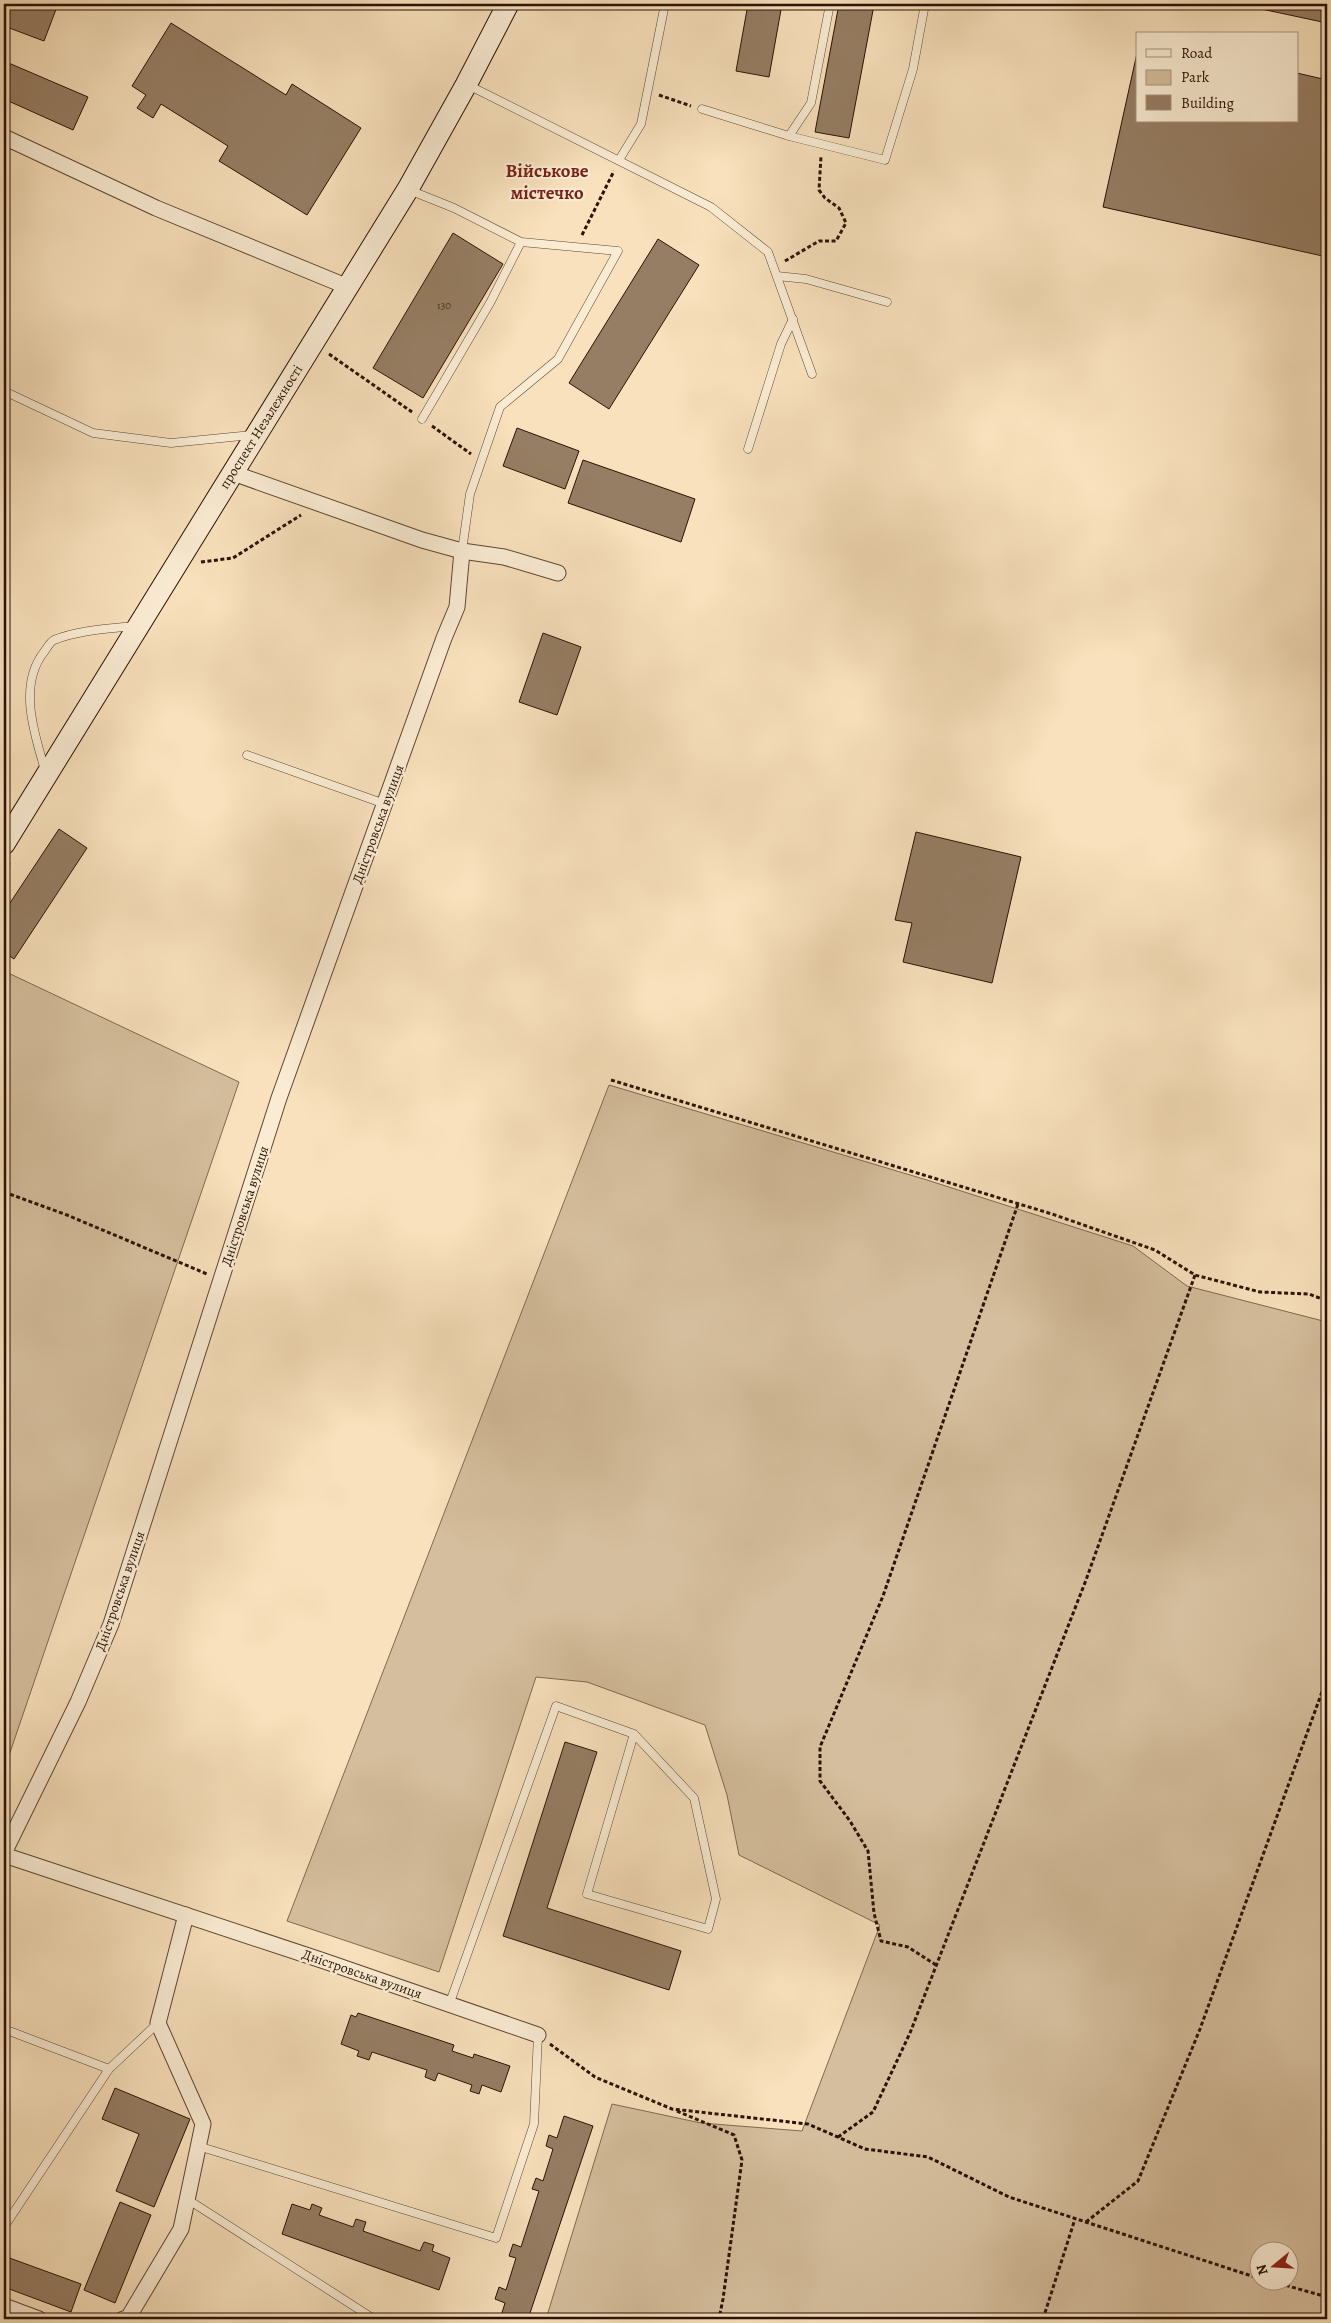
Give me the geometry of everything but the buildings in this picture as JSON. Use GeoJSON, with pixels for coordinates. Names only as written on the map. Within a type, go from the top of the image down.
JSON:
{"type":"FeatureCollection","features":[{"type":"Feature","properties":{"kind":"main road","name":"проспект Незалежності"},"geometry":{"type":"LineString","coordinates":[[4,844],[408,189],[508,4]]}},
{"type":"Feature","properties":{"kind":"street"},"geometry":{"type":"LineString","coordinates":[[4,137],[156,208],[348,287]]}},
{"type":"Feature","properties":{"kind":"street"},"geometry":{"type":"LineString","coordinates":[[233,473],[422,540],[462,551],[504,557],[558,573]]}},
{"type":"Feature","properties":{"kind":"street","name":"Дністровська вулиця"},"geometry":{"type":"LineString","coordinates":[[462,551],[457,607],[279,1098],[111,1624],[78,1702],[4,1854],[538,2035]]}},
{"type":"Feature","properties":{"kind":"street"},"geometry":{"type":"LineString","coordinates":[[123,2319],[128,2318],[181,2229],[203,2124],[158,2023],[186,1915]]}},
{"type":"Feature","properties":{"kind":"street"},"geometry":{"type":"LineString","coordinates":[[4,2306],[39,2319]]}},
{"type":"Feature","properties":{"kind":"lane"},"geometry":{"type":"LineString","coordinates":[[619,160],[641,124],[666,4]]}},
{"type":"Feature","properties":{"kind":"lane"},"geometry":{"type":"LineString","coordinates":[[789,136],[811,103],[830,4]]}},
{"type":"Feature","properties":{"kind":"lane"},"geometry":{"type":"LineString","coordinates":[[702,109],[789,136],[885,160],[913,68],[925,4]]}},
{"type":"Feature","properties":{"kind":"lane"},"geometry":{"type":"LineString","coordinates":[[466,84],[711,207],[768,252],[812,374]]}},
{"type":"Feature","properties":{"kind":"lane"},"geometry":{"type":"LineString","coordinates":[[408,189],[454,208],[521,242],[618,251],[558,359],[500,407],[480,460],[470,494],[462,551]]}},
{"type":"Feature","properties":{"kind":"lane"},"geometry":{"type":"LineString","coordinates":[[422,419],[490,303],[521,242]]}},
{"type":"Feature","properties":{"kind":"lane"},"geometry":{"type":"LineString","coordinates":[[777,276],[806,279],[887,302]]}},
{"type":"Feature","properties":{"kind":"lane"},"geometry":{"type":"LineString","coordinates":[[748,450],[781,344],[792,319]]}},
{"type":"Feature","properties":{"kind":"lane"},"geometry":{"type":"LineString","coordinates":[[4,391],[93,433],[171,443],[257,435]]}},
{"type":"Feature","properties":{"kind":"lane"},"geometry":{"type":"LineString","coordinates":[[46,775],[34,731],[30,688],[36,662],[52,641],[88,631],[139,626]]}},
{"type":"Feature","properties":{"kind":"lane"},"geometry":{"type":"LineString","coordinates":[[247,755],[385,804]]}},
{"type":"Feature","properties":{"kind":"lane"},"geometry":{"type":"LineString","coordinates":[[449,2005],[556,1706],[634,1734],[694,1798],[716,1899],[708,1929],[588,1894],[634,1734]]}},
{"type":"Feature","properties":{"kind":"lane"},"geometry":{"type":"LineString","coordinates":[[4,2227],[109,2069],[158,2023]]}},
{"type":"Feature","properties":{"kind":"lane"},"geometry":{"type":"LineString","coordinates":[[4,2029],[109,2069]]}},
{"type":"Feature","properties":{"kind":"lane"},"geometry":{"type":"LineString","coordinates":[[198,2146],[496,2238],[534,2124],[538,2035]]}},
{"type":"Feature","properties":{"kind":"lane"},"geometry":{"type":"LineString","coordinates":[[187,2199],[374,2319]]}},
{"type":"Feature","properties":{"kind":"path"},"geometry":{"type":"LineString","coordinates":[[648,92],[702,109]]}},
{"type":"Feature","properties":{"kind":"path"},"geometry":{"type":"LineString","coordinates":[[774,267],[819,241],[836,240],[846,224],[840,208],[825,198],[819,190],[821,144]]}},
{"type":"Feature","properties":{"kind":"path"},"geometry":{"type":"LineString","coordinates":[[576,247],[619,160]]}},
{"type":"Feature","properties":{"kind":"path"},"geometry":{"type":"LineString","coordinates":[[329,354],[480,460]]}},
{"type":"Feature","properties":{"kind":"path"},"geometry":{"type":"LineString","coordinates":[[201,562],[233,558],[318,504]]}},
{"type":"Feature","properties":{"kind":"path"},"geometry":{"type":"LineString","coordinates":[[611,1080],[1018,1204],[1155,1250],[1195,1275],[1260,1292],[1309,1294],[1327,1301]]}},
{"type":"Feature","properties":{"kind":"path"},"geometry":{"type":"LineString","coordinates":[[4,1192],[67,1215],[221,1280]]}},
{"type":"Feature","properties":{"kind":"path"},"geometry":{"type":"LineString","coordinates":[[936,1965],[908,1947],[881,1941],[874,1913],[868,1851],[850,1820],[820,1781],[820,1747],[883,1596],[1018,1204]]}},
{"type":"Feature","properties":{"kind":"path"},"geometry":{"type":"LineString","coordinates":[[838,2137],[873,2112],[910,2034],[1086,1580],[1195,1275]]}},
{"type":"Feature","properties":{"kind":"path"},"geometry":{"type":"LineString","coordinates":[[1085,2222],[1138,2181],[1200,2029],[1327,1678]]}},
{"type":"Feature","properties":{"kind":"path"},"geometry":{"type":"LineString","coordinates":[[538,2035],[595,2077],[734,2136],[742,2160],[724,2299],[719,2319]]}},
{"type":"Feature","properties":{"kind":"path"},"geometry":{"type":"LineString","coordinates":[[672,2109],[808,2124],[865,2149],[928,2158],[1008,2197],[1248,2275]]}},
{"type":"Feature","properties":{"kind":"path"},"geometry":{"type":"LineString","coordinates":[[1042,2319],[1075,2219]]}},
{"type":"Feature","properties":{"kind":"path"},"geometry":{"type":"LineString","coordinates":[[1298,2289],[1327,2297]]}},
{"type":"Feature","properties":{"kind":"green space"},"geometry":{"type":"Polygon","coordinates":[[[4,971],[239,1082],[4,1770],[4,971]]]}},
{"type":"Feature","properties":{"kind":"green space"},"geometry":{"type":"Polygon","coordinates":[[[609,1085],[927,1180],[1133,1246],[1187,1286],[1327,1322],[1327,2319],[546,2319],[612,2104],[701,2123],[802,2131],[880,1925],[739,1855],[727,1795],[705,1725],[587,1682],[536,1677],[439,1972],[287,1921],[609,1085]]]}},
{"type":"Feature","properties":{"kind":"district","name":"Військове містечко"},"geometry":{"type":"Point","coordinates":[547,182]}}]}
